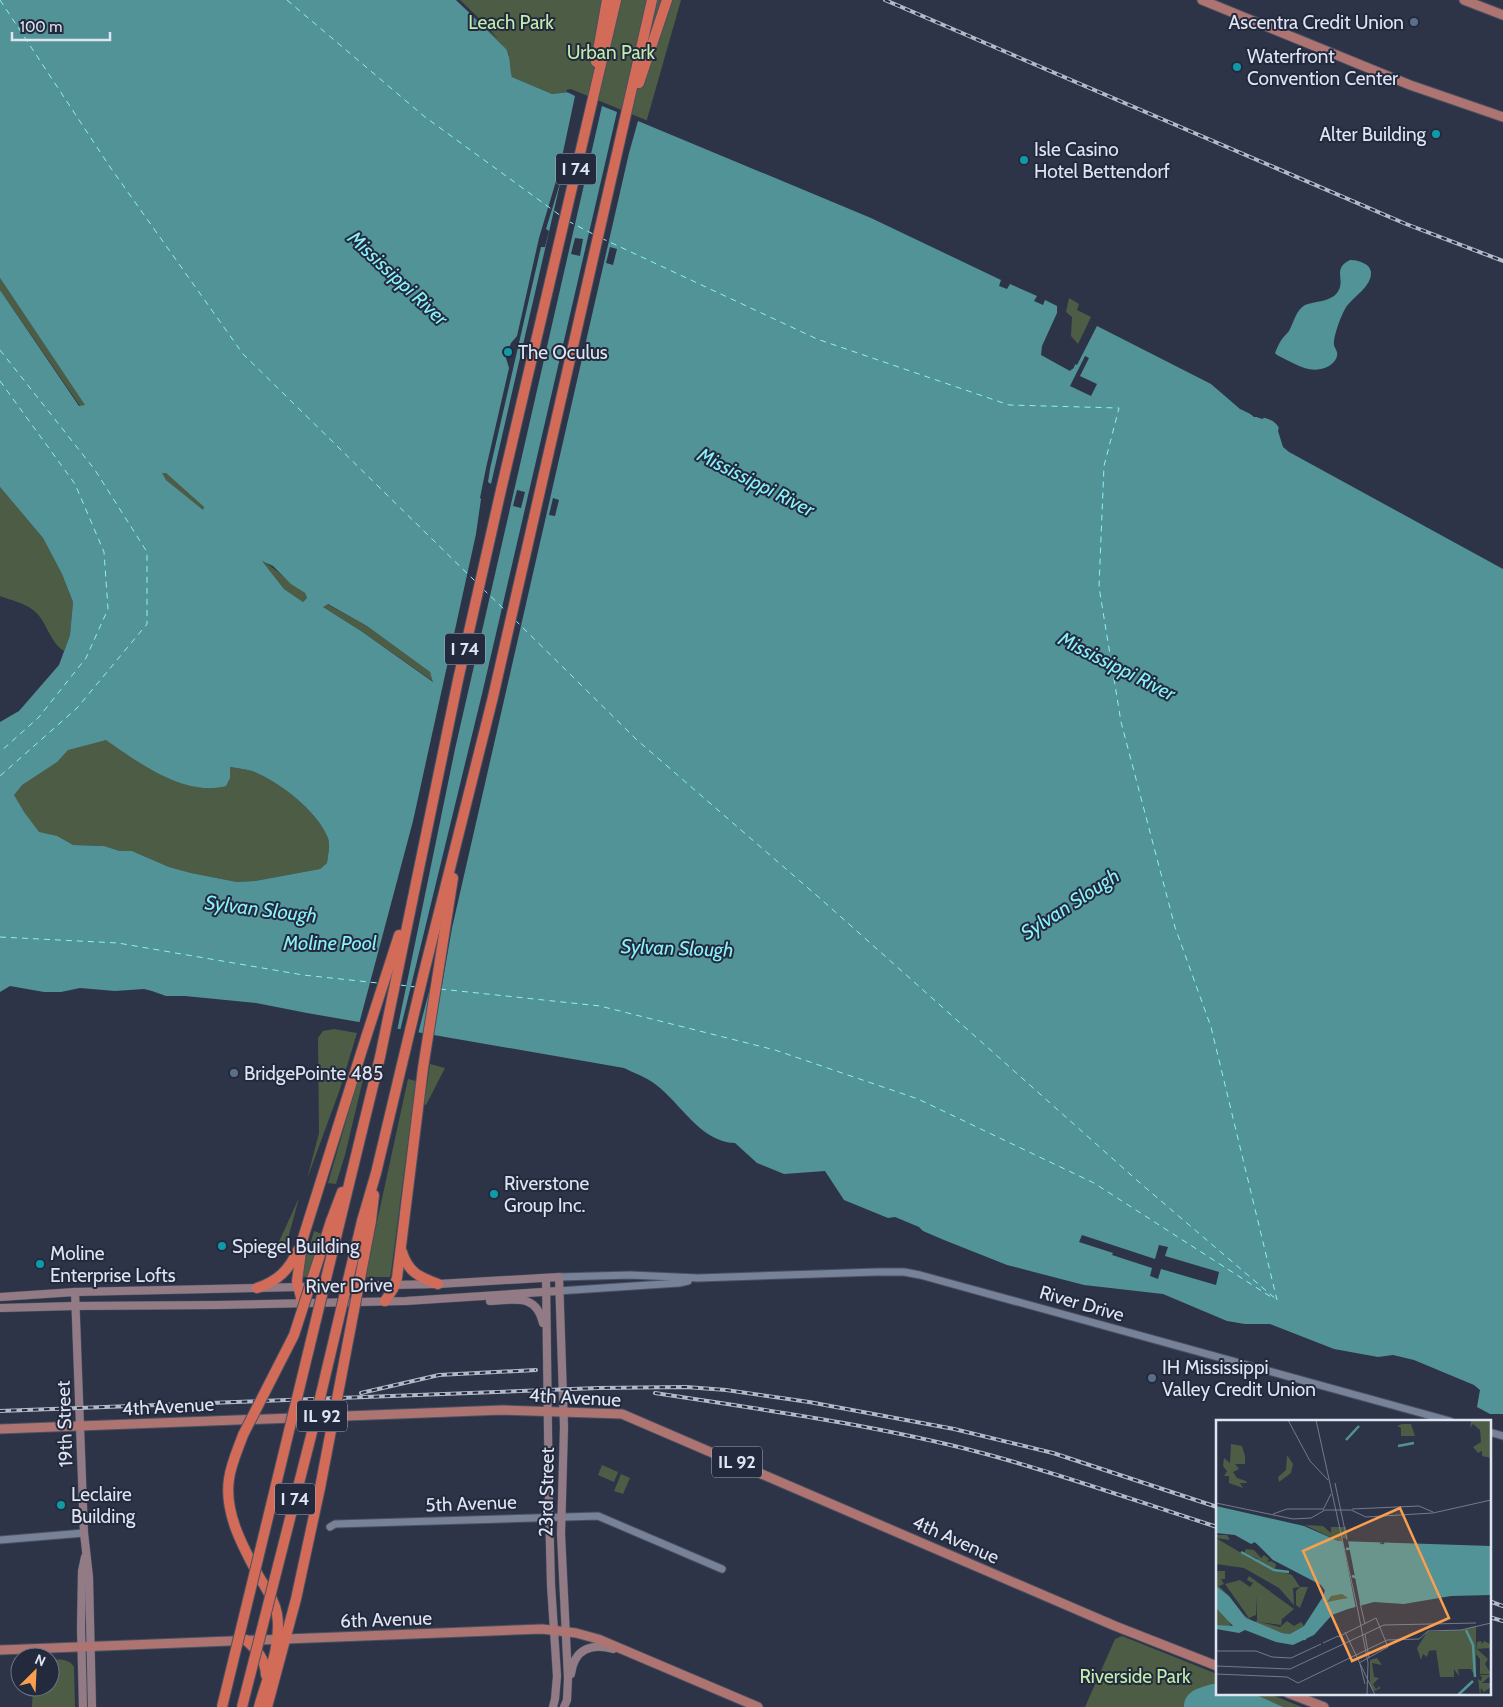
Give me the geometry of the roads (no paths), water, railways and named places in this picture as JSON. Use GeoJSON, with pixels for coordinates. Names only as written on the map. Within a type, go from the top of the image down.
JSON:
{"type":"FeatureCollection","features":[{"type":"Feature","properties":{"kind":"highway"},"geometry":{"type":"LineString","coordinates":[[594,96],[596,59],[606,0]]}},
{"type":"Feature","properties":{"kind":"highway","name":"I 74"},"geometry":{"type":"LineString","coordinates":[[222,1707],[336,1221],[353,1169],[380,1057],[456,690],[616,0]]}},
{"type":"Feature","properties":{"kind":"highway","name":"I 74"},"geometry":{"type":"LineString","coordinates":[[242,1707],[367,1221],[376,1173],[402,1062],[493,697],[652,0]]}},
{"type":"Feature","properties":{"kind":"highway"},"geometry":{"type":"LineString","coordinates":[[629,106],[644,69],[667,0]]}},
{"type":"Feature","properties":{"kind":"highway"},"geometry":{"type":"LineString","coordinates":[[385,1301],[395,1285],[401,1248],[423,1068],[453,878],[457,840]]}},
{"type":"Feature","properties":{"kind":"highway"},"geometry":{"type":"LineString","coordinates":[[302,1302],[297,1274],[304,1238],[361,1053],[413,894]]}},
{"type":"Feature","properties":{"kind":"highway"},"geometry":{"type":"LineString","coordinates":[[267,1679],[282,1639],[274,1604],[241,1543],[230,1508],[229,1480],[243,1435],[294,1335],[336,1221]]}},
{"type":"Feature","properties":{"kind":"highway"},"geometry":{"type":"LineString","coordinates":[[265,1706],[320,1488],[367,1221]]}},
{"type":"Feature","properties":{"kind":"highway"},"geometry":{"type":"LineString","coordinates":[[257,1288],[275,1281],[286,1271],[304,1238]]}},
{"type":"Feature","properties":{"kind":"highway"},"geometry":{"type":"LineString","coordinates":[[401,1248],[407,1266],[412,1272],[421,1278],[438,1284]]}},
{"type":"Feature","properties":{"kind":"highway"},"geometry":{"type":"LineString","coordinates":[[246,1640],[261,1655],[265,1664],[267,1679],[265,1706]]}},
{"type":"Feature","properties":{"kind":"main road"},"geometry":{"type":"LineString","coordinates":[[1202,0],[1410,85],[1503,117]]}},
{"type":"Feature","properties":{"kind":"main road"},"geometry":{"type":"LineString","coordinates":[[1464,0],[1503,15]]}},
{"type":"Feature","properties":{"kind":"main road","name":"River Drive"},"geometry":{"type":"LineString","coordinates":[[0,1297],[75,1292],[438,1284],[559,1277]]}},
{"type":"Feature","properties":{"kind":"main road","name":"23rd Street"},"geometry":{"type":"LineString","coordinates":[[559,1277],[558,1291],[564,1412],[561,1534],[568,1678],[565,1704]]}},
{"type":"Feature","properties":{"kind":"main road","name":"23rd Street"},"geometry":{"type":"LineString","coordinates":[[546,1278],[549,1517],[556,1688],[553,1707]]}},
{"type":"Feature","properties":{"kind":"main road","name":"River Drive"},"geometry":{"type":"LineString","coordinates":[[0,1308],[385,1301],[558,1291]]}},
{"type":"Feature","properties":{"kind":"main road","name":"19th Street"},"geometry":{"type":"LineString","coordinates":[[75,1292],[84,1533],[89,1565],[83,1707]]}},
{"type":"Feature","properties":{"kind":"main road"},"geometry":{"type":"LineString","coordinates":[[452,1298],[480,1301],[522,1300],[529,1302],[536,1306],[540,1312],[546,1340]]}},
{"type":"Feature","properties":{"kind":"main road","name":"4th Avenue"},"geometry":{"type":"LineString","coordinates":[[0,1429],[503,1410],[610,1412],[622,1414],[1106,1622],[1216,1666]]}},
{"type":"Feature","properties":{"kind":"main road","name":"6th Avenue"},"geometry":{"type":"LineString","coordinates":[[0,1650],[532,1630],[555,1631],[598,1639],[758,1707]]}},
{"type":"Feature","properties":{"kind":"main road","name":"19th Street"},"geometry":{"type":"LineString","coordinates":[[86,1646],[92,1707]]}},
{"type":"Feature","properties":{"kind":"main road"},"geometry":{"type":"LineString","coordinates":[[565,1704],[571,1686],[575,1659],[584,1650],[603,1646],[642,1657]]}},
{"type":"Feature","properties":{"kind":"main road"},"geometry":{"type":"LineString","coordinates":[[1291,1694],[1324,1707]]}},
{"type":"Feature","properties":{"kind":"street","name":"River Drive"},"geometry":{"type":"LineString","coordinates":[[559,1277],[630,1275],[698,1278],[904,1272],[1446,1420]]}},
{"type":"Feature","properties":{"kind":"street","name":"River Drive"},"geometry":{"type":"LineString","coordinates":[[558,1291],[679,1283],[698,1278]]}},
{"type":"Feature","properties":{"kind":"street"},"geometry":{"type":"LineString","coordinates":[[1490,1432],[1503,1436]]}},
{"type":"Feature","properties":{"kind":"street","name":"5th Avenue"},"geometry":{"type":"LineString","coordinates":[[330,1527],[335,1524],[594,1516],[602,1517],[722,1569]]}},
{"type":"Feature","properties":{"kind":"street"},"geometry":{"type":"LineString","coordinates":[[0,1540],[84,1533]]}},
{"type":"Feature","properties":{"kind":"water"},"geometry":{"type":"Polygon","coordinates":[[[0,0],[456,0],[506,49],[509,55],[512,77],[552,94],[570,92],[872,216],[1058,305],[1061,317],[1044,355],[1073,369],[1096,322],[1214,383],[1254,417],[1262,417],[1273,421],[1283,435],[1288,448],[1503,568],[1503,1414],[1490,1414],[1477,1407],[1480,1390],[1474,1385],[1414,1360],[1393,1355],[1378,1357],[1334,1349],[1270,1324],[1245,1324],[1227,1321],[1163,1294],[1084,1285],[1007,1265],[923,1231],[919,1227],[895,1217],[888,1218],[844,1200],[825,1171],[784,1174],[757,1163],[735,1143],[723,1141],[701,1129],[655,1084],[624,1068],[256,1003],[166,996],[144,989],[115,991],[80,988],[61,992],[44,992],[10,986],[0,992],[0,722],[19,711],[59,665],[70,635],[73,602],[62,574],[43,538],[0,487],[0,290],[79,406],[85,405],[0,278],[0,0]],[[162,473],[166,480],[203,510],[204,507],[166,473],[162,473]],[[262,561],[284,589],[303,602],[307,598],[305,593],[291,584],[273,566],[262,561]],[[328,604],[323,607],[361,631],[433,682],[430,672],[367,626],[328,604]],[[106,740],[68,750],[57,762],[22,785],[14,795],[39,832],[57,836],[73,845],[104,846],[120,851],[132,851],[169,867],[237,882],[255,881],[320,869],[327,863],[329,842],[322,826],[314,816],[284,789],[252,771],[230,767],[230,778],[226,786],[194,787],[178,782],[147,767],[106,740]]]}},
{"type":"Feature","properties":{"kind":"water"},"geometry":{"type":"Polygon","coordinates":[[[1350,260],[1366,264],[1371,272],[1365,287],[1348,305],[1341,316],[1334,341],[1337,354],[1332,364],[1314,370],[1302,367],[1277,355],[1275,353],[1279,344],[1289,331],[1297,313],[1302,307],[1330,298],[1337,293],[1341,284],[1341,267],[1350,260]]]}},
{"type":"Feature","properties":{"kind":"water"},"geometry":{"type":"Polygon","coordinates":[[[1216,1684],[1216,1694],[1254,1694],[1283,1707],[1184,1707],[1189,1694],[1197,1689],[1216,1684]]]}},
{"type":"Feature","properties":{"kind":"railway"},"geometry":{"type":"LineString","coordinates":[[885,0],[1406,224],[1503,261]]}},
{"type":"Feature","properties":{"kind":"railway"},"geometry":{"type":"LineString","coordinates":[[361,1393],[439,1375],[536,1370]]}},
{"type":"Feature","properties":{"kind":"railway"},"geometry":{"type":"LineString","coordinates":[[0,1411],[598,1388],[686,1387],[726,1390],[809,1402],[954,1429],[1053,1453],[1216,1507]]}},
{"type":"Feature","properties":{"kind":"railway"},"geometry":{"type":"LineString","coordinates":[[655,1393],[820,1419],[942,1443],[1100,1488],[1216,1527]]}},
{"type":"Feature","properties":{"kind":"railway"},"geometry":{"type":"LineString","coordinates":[[1490,1601],[1503,1606]]}},
{"type":"Feature","properties":{"kind":"railway"},"geometry":{"type":"LineString","coordinates":[[1490,1617],[1503,1621]]}},
{"type":"Feature","properties":{"kind":"place","name":"Ascentra Credit Union"},"geometry":{"type":"Point","coordinates":[1414,22]}},
{"type":"Feature","properties":{"kind":"place","name":"Waterfront Convention Center"},"geometry":{"type":"Point","coordinates":[1237,67]}},
{"type":"Feature","properties":{"kind":"place","name":"Alter Building"},"geometry":{"type":"Point","coordinates":[1436,134]}},
{"type":"Feature","properties":{"kind":"place","name":"Isle Casino Hotel Bettendorf"},"geometry":{"type":"Point","coordinates":[1024,160]}},
{"type":"Feature","properties":{"kind":"place","name":"The Oculus"},"geometry":{"type":"Point","coordinates":[508,352]}},
{"type":"Feature","properties":{"kind":"place","name":"BridgePointe 485"},"geometry":{"type":"Point","coordinates":[234,1073]}},
{"type":"Feature","properties":{"kind":"place","name":"Riverstone Group Inc."},"geometry":{"type":"Point","coordinates":[494,1194]}},
{"type":"Feature","properties":{"kind":"place","name":"Spiegel Building"},"geometry":{"type":"Point","coordinates":[222,1246]}},
{"type":"Feature","properties":{"kind":"place","name":"Moline Enterprise Lofts"},"geometry":{"type":"Point","coordinates":[40,1264]}},
{"type":"Feature","properties":{"kind":"place","name":"IH Mississippi Valley Credit Union"},"geometry":{"type":"Point","coordinates":[1152,1378]}},
{"type":"Feature","properties":{"kind":"place","name":"Leclaire Building"},"geometry":{"type":"Point","coordinates":[61,1505]}},
{"type":"Feature","properties":{"kind":"park label","name":"Leach Park"},"geometry":{"type":"Point","coordinates":[511,22]}},
{"type":"Feature","properties":{"kind":"park label","name":"Urban Park"},"geometry":{"type":"Point","coordinates":[611,52]}},
{"type":"Feature","properties":{"kind":"park label","name":"Riverside Park"},"geometry":{"type":"Point","coordinates":[1135,1676]}},
{"type":"Feature","properties":{"kind":"water label","name":"Mississippi River"},"geometry":{"type":"Point","coordinates":[398,278]}},
{"type":"Feature","properties":{"kind":"water label","name":"Mississippi River"},"geometry":{"type":"Point","coordinates":[756,482]}},
{"type":"Feature","properties":{"kind":"water label","name":"Mississippi River"},"geometry":{"type":"Point","coordinates":[1117,666]}},
{"type":"Feature","properties":{"kind":"water label","name":"Sylvan Slough"},"geometry":{"type":"Point","coordinates":[1070,904]}},
{"type":"Feature","properties":{"kind":"water label","name":"Sylvan Slough"},"geometry":{"type":"Point","coordinates":[261,909]}},
{"type":"Feature","properties":{"kind":"water label","name":"Moline Pool"},"geometry":{"type":"Point","coordinates":[330,943]}},
{"type":"Feature","properties":{"kind":"water label","name":"Sylvan Slough"},"geometry":{"type":"Point","coordinates":[677,948]}}]}
